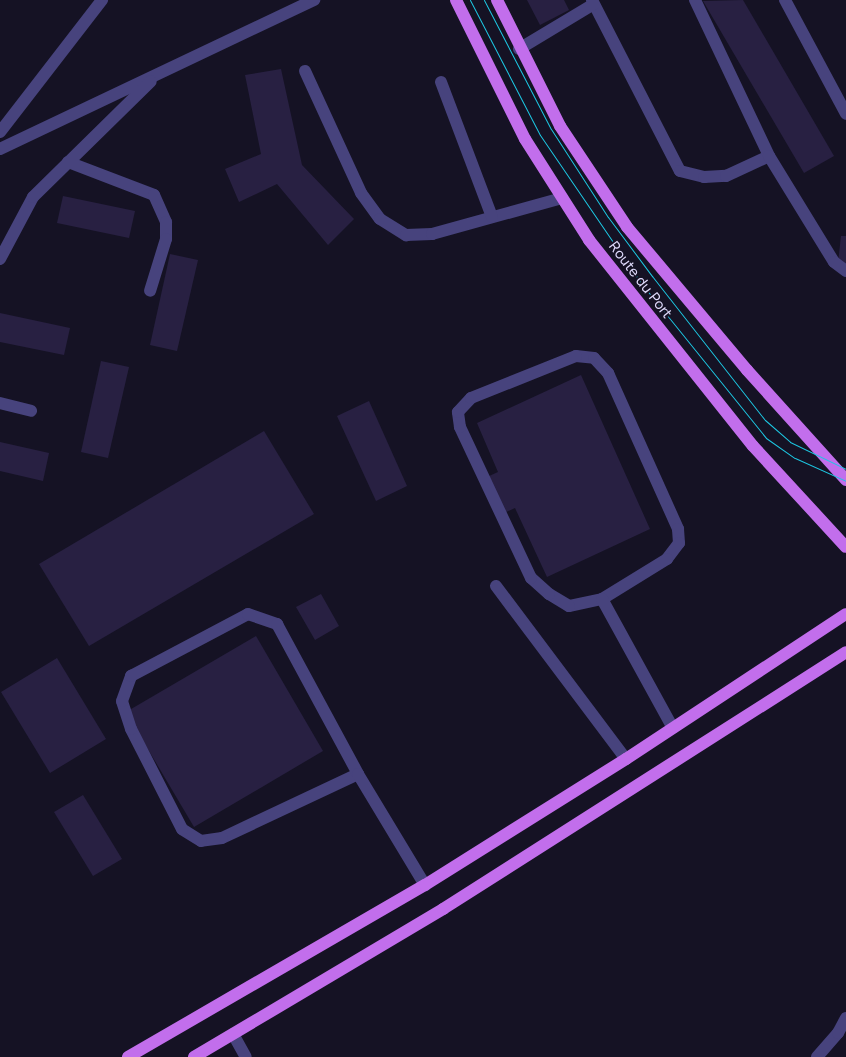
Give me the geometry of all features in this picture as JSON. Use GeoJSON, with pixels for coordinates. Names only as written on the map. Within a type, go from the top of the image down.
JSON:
{"type":"FeatureCollection","features":[{"type":"Feature","properties":{"kind":"main road","name":"Route du Port"},"geometry":{"type":"LineString","coordinates":[[456,0],[525,139],[589,240],[680,357],[753,446],[846,547]]}},
{"type":"Feature","properties":{"kind":"main road","name":"Route du Port"},"geometry":{"type":"LineString","coordinates":[[497,0],[519,49],[560,126],[627,227],[747,370],[846,480]]}},
{"type":"Feature","properties":{"kind":"main road"},"geometry":{"type":"LineString","coordinates":[[128,1057],[425,885],[626,759],[846,614]]}},
{"type":"Feature","properties":{"kind":"main road"},"geometry":{"type":"LineString","coordinates":[[194,1057],[443,909],[846,652]]}},
{"type":"Feature","properties":{"kind":"street"},"geometry":{"type":"LineString","coordinates":[[0,132],[102,0]]}},
{"type":"Feature","properties":{"kind":"street"},"geometry":{"type":"LineString","coordinates":[[0,149],[314,0]]}},
{"type":"Feature","properties":{"kind":"street"},"geometry":{"type":"LineString","coordinates":[[694,0],[768,156],[834,262],[846,271]]}},
{"type":"Feature","properties":{"kind":"street"},"geometry":{"type":"LineString","coordinates":[[784,0],[846,113]]}},
{"type":"Feature","properties":{"kind":"street"},"geometry":{"type":"LineString","coordinates":[[519,49],[593,2],[680,171],[704,177],[726,176],[768,156]]}},
{"type":"Feature","properties":{"kind":"street"},"geometry":{"type":"LineString","coordinates":[[305,70],[361,193],[380,219],[406,235],[432,234],[562,198]]}},
{"type":"Feature","properties":{"kind":"street"},"geometry":{"type":"LineString","coordinates":[[0,259],[33,197],[158,74]]}},
{"type":"Feature","properties":{"kind":"street"},"geometry":{"type":"LineString","coordinates":[[441,82],[492,217]]}},
{"type":"Feature","properties":{"kind":"street"},"geometry":{"type":"LineString","coordinates":[[68,162],[154,195],[166,222],[166,239],[150,291]]}},
{"type":"Feature","properties":{"kind":"street"},"geometry":{"type":"LineString","coordinates":[[576,356],[594,358],[608,373],[678,529],[679,543],[668,559],[602,599],[569,606],[548,594],[531,578],[460,427],[458,412],[471,398],[576,356]]}},
{"type":"Feature","properties":{"kind":"street"},"geometry":{"type":"LineString","coordinates":[[0,403],[31,411]]}},
{"type":"Feature","properties":{"kind":"street"},"geometry":{"type":"LineString","coordinates":[[496,586],[626,759]]}},
{"type":"Feature","properties":{"kind":"street"},"geometry":{"type":"LineString","coordinates":[[602,599],[673,728]]}},
{"type":"Feature","properties":{"kind":"street"},"geometry":{"type":"LineString","coordinates":[[358,774],[222,838],[201,840],[182,829],[131,729],[122,701],[131,676],[248,614],[260,615],[277,624],[358,774],[425,885]]}},
{"type":"Feature","properties":{"kind":"street"},"geometry":{"type":"LineString","coordinates":[[817,1057],[838,1033],[846,1018]]}},
{"type":"Feature","properties":{"kind":"street"},"geometry":{"type":"LineString","coordinates":[[233,1034],[246,1057]]}},
{"type":"Feature","properties":{"kind":"building"},"geometry":{"type":"Polygon","coordinates":[[[527,0],[564,0],[569,10],[540,25],[527,0]]]}},
{"type":"Feature","properties":{"kind":"building"},"geometry":{"type":"Polygon","coordinates":[[[743,0],[834,156],[804,173],[703,1],[743,0]]]}},
{"type":"Feature","properties":{"kind":"building"},"geometry":{"type":"Polygon","coordinates":[[[281,69],[302,165],[354,219],[328,245],[277,184],[239,202],[225,169],[261,154],[245,75],[281,69]]]}},
{"type":"Feature","properties":{"kind":"building"},"geometry":{"type":"Polygon","coordinates":[[[63,196],[135,211],[129,238],[57,223],[63,196]]]}},
{"type":"Feature","properties":{"kind":"building"},"geometry":{"type":"Polygon","coordinates":[[[841,236],[846,236],[846,264],[838,263],[841,236]]]}},
{"type":"Feature","properties":{"kind":"building"},"geometry":{"type":"Polygon","coordinates":[[[170,254],[198,260],[177,351],[150,345],[170,254]]]}},
{"type":"Feature","properties":{"kind":"building"},"geometry":{"type":"Polygon","coordinates":[[[0,313],[70,328],[64,355],[0,342],[0,313]]]}},
{"type":"Feature","properties":{"kind":"building"},"geometry":{"type":"Polygon","coordinates":[[[101,361],[129,367],[108,458],[81,452],[101,361]]]}},
{"type":"Feature","properties":{"kind":"building"},"geometry":{"type":"Polygon","coordinates":[[[581,375],[650,529],[547,577],[515,508],[504,513],[487,477],[498,472],[477,423],[581,375]]]}},
{"type":"Feature","properties":{"kind":"building"},"geometry":{"type":"Polygon","coordinates":[[[369,401],[407,486],[376,501],[337,416],[369,401]]]}},
{"type":"Feature","properties":{"kind":"building"},"geometry":{"type":"Polygon","coordinates":[[[264,431],[314,514],[89,646],[39,564],[264,431]]]}},
{"type":"Feature","properties":{"kind":"building"},"geometry":{"type":"Polygon","coordinates":[[[0,442],[49,453],[43,481],[0,471],[0,442]]]}},
{"type":"Feature","properties":{"kind":"building"},"geometry":{"type":"Polygon","coordinates":[[[321,594],[339,626],[315,640],[296,607],[321,594]]]}},
{"type":"Feature","properties":{"kind":"building"},"geometry":{"type":"Polygon","coordinates":[[[256,636],[323,751],[194,827],[126,712],[256,636]]]}},
{"type":"Feature","properties":{"kind":"building"},"geometry":{"type":"Polygon","coordinates":[[[57,658],[106,739],[50,773],[1,692],[57,658]]]}},
{"type":"Feature","properties":{"kind":"building"},"geometry":{"type":"Polygon","coordinates":[[[83,795],[122,859],[93,876],[54,812],[83,795]]]}},
{"type":"Feature","properties":{"kind":"tram line"},"geometry":{"type":"LineString","coordinates":[[470,0],[540,135],[641,283],[766,438],[795,458],[846,481]]}},
{"type":"Feature","properties":{"kind":"tram line"},"geometry":{"type":"LineString","coordinates":[[484,0],[551,129],[608,217],[652,276],[765,420],[790,442],[846,469]]}}]}
